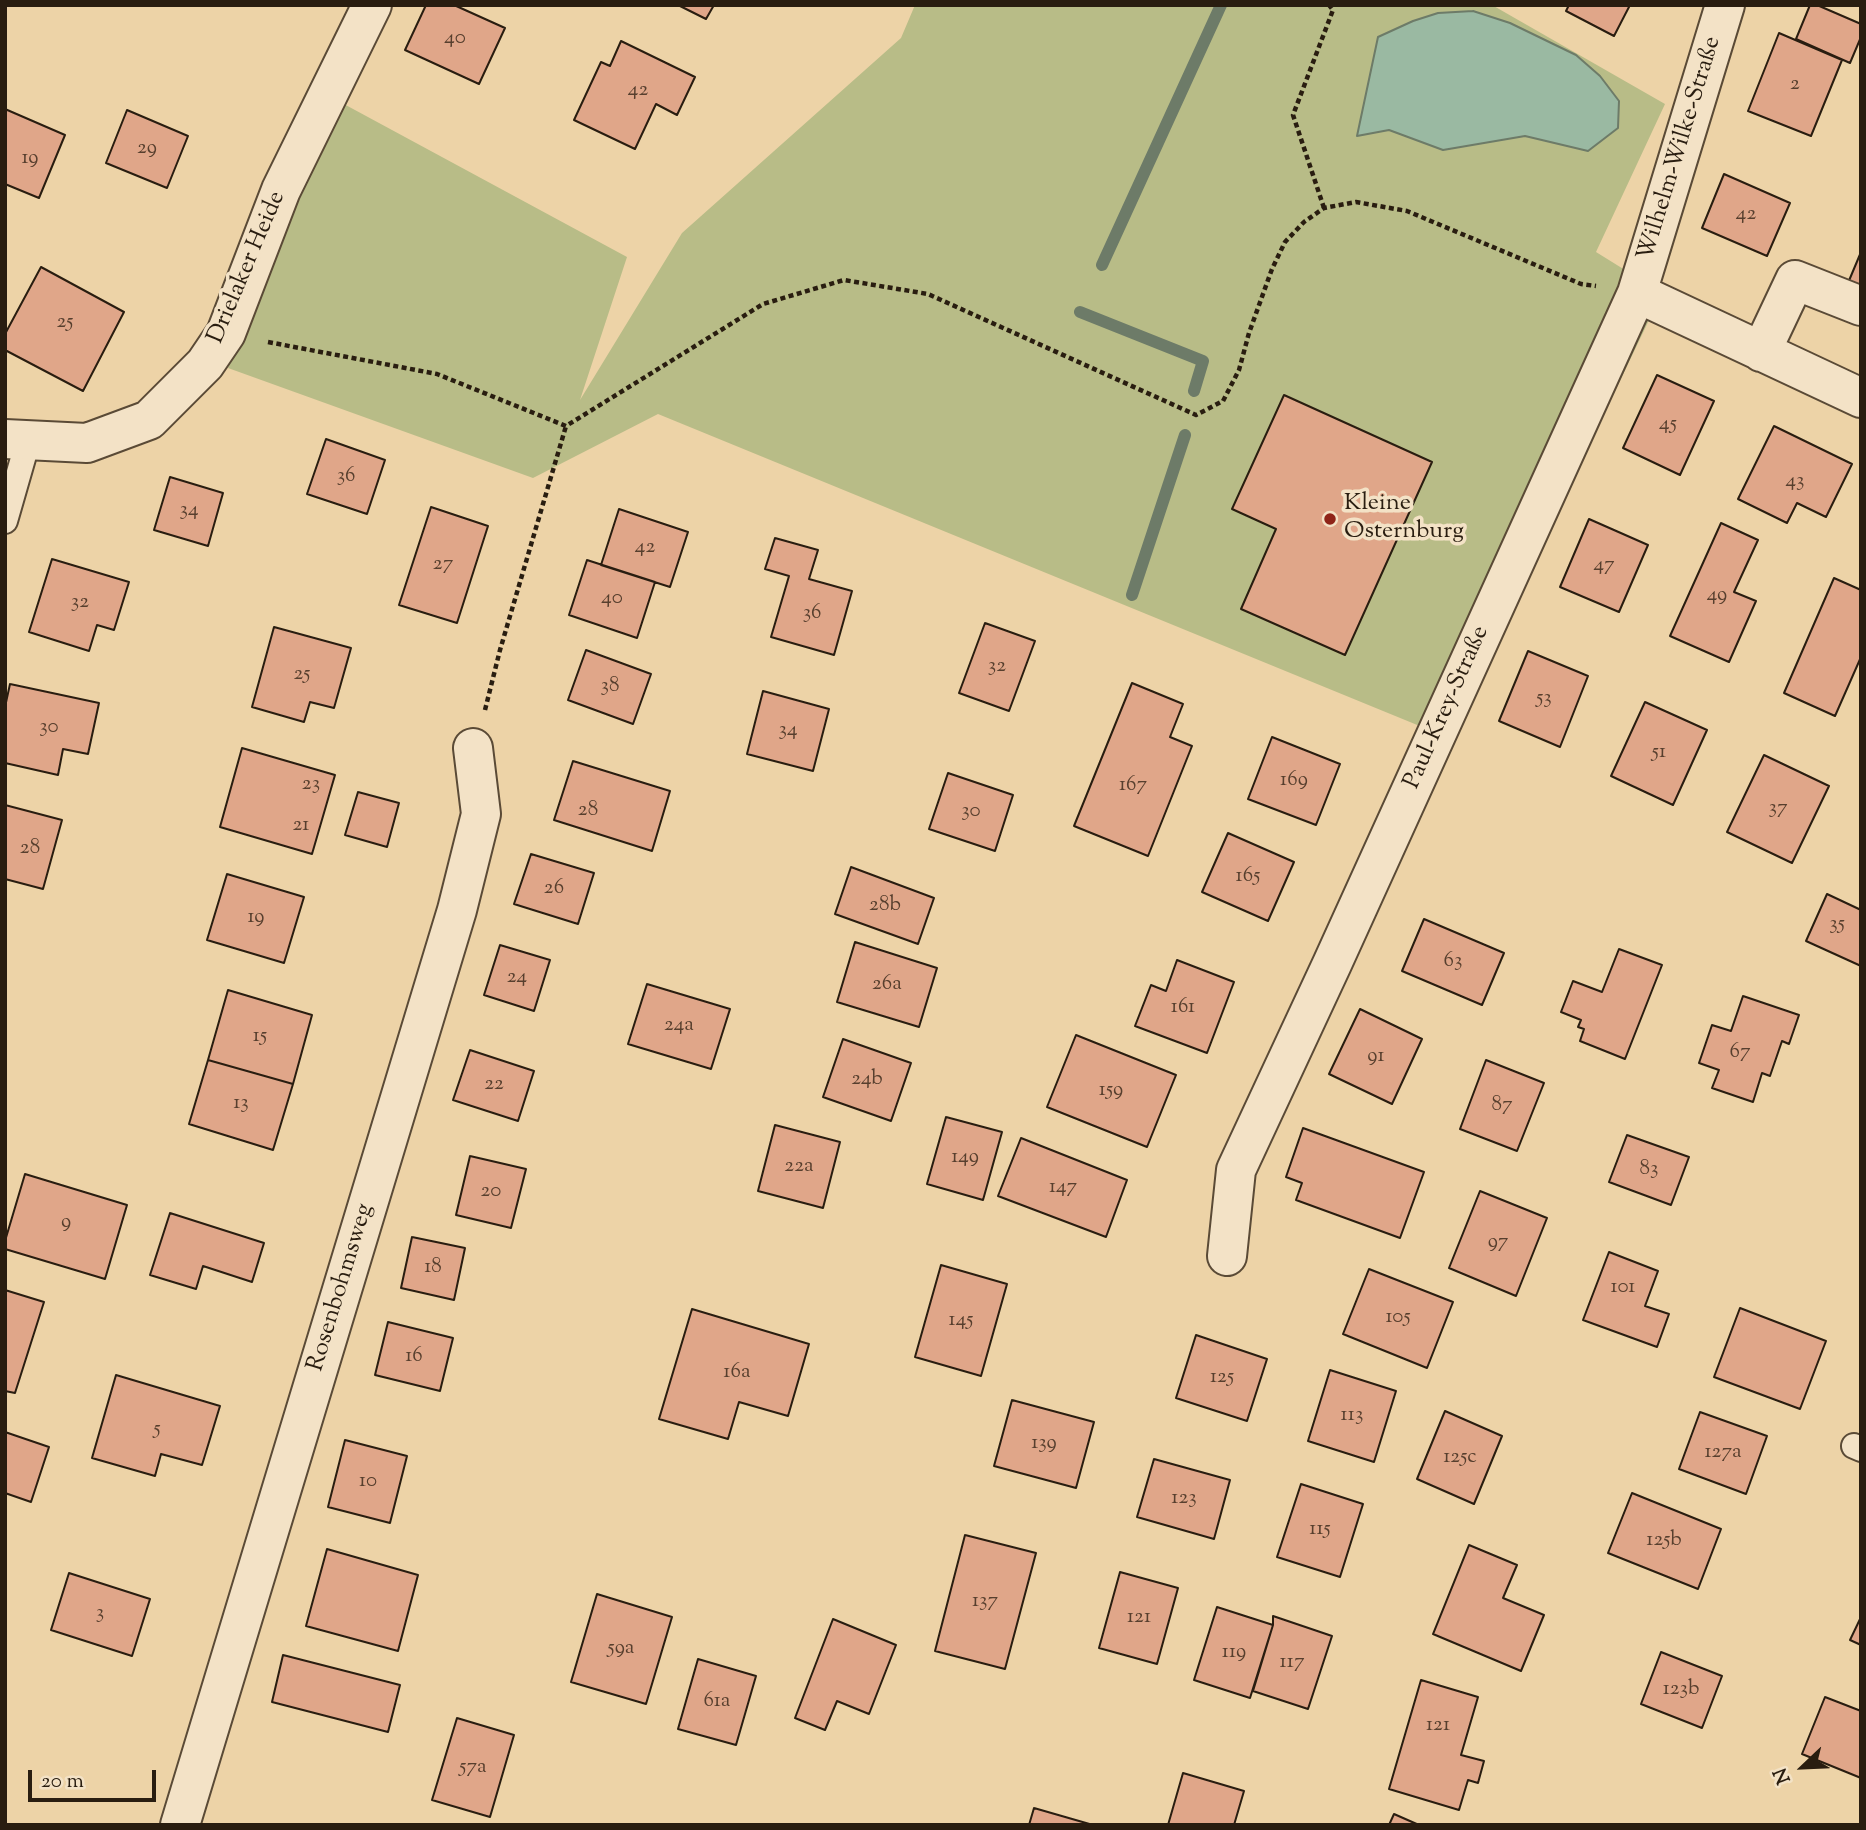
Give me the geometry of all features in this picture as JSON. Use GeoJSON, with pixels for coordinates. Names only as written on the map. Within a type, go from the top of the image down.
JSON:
{"type":"FeatureCollection","features":[{"type":"Feature","properties":{"kind":"street","name":"Drielaker Heide"},"geometry":{"type":"LineString","coordinates":[[17,440],[88,443],[149,420],[205,363],[226,333],[281,190],[372,5]]}},
{"type":"Feature","properties":{"kind":"street","name":"Wilhelm-Wilke-Straße"},"geometry":{"type":"LineString","coordinates":[[1637,293],[1726,5]]}},
{"type":"Feature","properties":{"kind":"street"},"geometry":{"type":"LineString","coordinates":[[1761,352],[1795,280],[1861,306]]}},
{"type":"Feature","properties":{"kind":"street"},"geometry":{"type":"LineString","coordinates":[[1637,293],[1861,398]]}},
{"type":"Feature","properties":{"kind":"street","name":"Paul-Krey-Straße"},"geometry":{"type":"LineString","coordinates":[[1227,1256],[1236,1170],[1637,293]]}},
{"type":"Feature","properties":{"kind":"street","name":"Rosenbohmsweg"},"geometry":{"type":"LineString","coordinates":[[180,1825],[457,910],[481,814],[473,748]]}},
{"type":"Feature","properties":{"kind":"lane"},"geometry":{"type":"LineString","coordinates":[[5,521],[17,440]]}},
{"type":"Feature","properties":{"kind":"path"},"geometry":{"type":"LineString","coordinates":[[1324,208],[1293,115],[1332,10],[1329,5]]}},
{"type":"Feature","properties":{"kind":"path"},"geometry":{"type":"LineString","coordinates":[[473,748],[566,426],[763,304],[844,280],[928,294],[1196,415],[1223,401],[1240,370],[1249,333],[1272,269],[1286,242],[1304,222],[1324,208],[1356,202],[1407,211],[1581,284],[1637,293]]}},
{"type":"Feature","properties":{"kind":"path"},"geometry":{"type":"LineString","coordinates":[[226,333],[437,374],[566,426]]}},
{"type":"Feature","properties":{"kind":"shaded area"},"geometry":{"type":"Polygon","coordinates":[[[915,5],[1492,5],[1665,104],[1596,252],[1662,293],[1449,738],[658,414],[533,478],[228,368],[248,314],[342,103],[627,257],[580,400],[682,233],[901,38],[915,5]],[[1473,11],[1438,13],[1413,21],[1378,38],[1357,136],[1389,130],[1443,150],[1525,136],[1588,151],[1619,101],[1599,76],[1576,55],[1473,11]]]}},
{"type":"Feature","properties":{"kind":"shaded area"},"geometry":{"type":"Polygon","coordinates":[[[1473,11],[1510,23],[1576,55],[1600,76],[1619,101],[1618,128],[1588,151],[1525,136],[1443,150],[1389,130],[1357,136],[1378,37],[1438,13],[1473,11]]]}},
{"type":"Feature","properties":{"kind":"building"},"geometry":{"type":"Polygon","coordinates":[[[426,5],[454,5],[505,28],[479,84],[405,50],[426,5]]]}},
{"type":"Feature","properties":{"kind":"building"},"geometry":{"type":"Polygon","coordinates":[[[678,5],[714,5],[706,19],[678,5]]]}},
{"type":"Feature","properties":{"kind":"building"},"geometry":{"type":"Polygon","coordinates":[[[1569,5],[1630,5],[1614,36],[1566,11],[1569,5]]]}},
{"type":"Feature","properties":{"kind":"building"},"geometry":{"type":"Polygon","coordinates":[[[1810,5],[1817,5],[1861,24],[1861,37],[1850,63],[1796,39],[1810,5]]]}},
{"type":"Feature","properties":{"kind":"building"},"geometry":{"type":"Polygon","coordinates":[[[1779,33],[1842,60],[1811,136],[1748,111],[1779,33]]]}},
{"type":"Feature","properties":{"kind":"building"},"geometry":{"type":"Polygon","coordinates":[[[621,41],[695,77],[677,115],[656,104],[635,149],[574,120],[601,62],[610,66],[621,41]]]}},
{"type":"Feature","properties":{"kind":"building"},"geometry":{"type":"Polygon","coordinates":[[[5,109],[65,135],[39,198],[5,184],[5,109]]]}},
{"type":"Feature","properties":{"kind":"building"},"geometry":{"type":"Polygon","coordinates":[[[127,110],[188,136],[167,188],[106,163],[127,110]]]}},
{"type":"Feature","properties":{"kind":"building"},"geometry":{"type":"Polygon","coordinates":[[[1724,174],[1790,203],[1767,256],[1702,228],[1724,174]]]}},
{"type":"Feature","properties":{"kind":"building"},"geometry":{"type":"Polygon","coordinates":[[[1861,252],[1861,288],[1848,283],[1861,252]]]}},
{"type":"Feature","properties":{"kind":"building"},"geometry":{"type":"Polygon","coordinates":[[[41,267],[124,312],[83,391],[5,350],[5,334],[41,267]]]}},
{"type":"Feature","properties":{"kind":"building"},"geometry":{"type":"Polygon","coordinates":[[[1657,375],[1714,401],[1680,475],[1623,448],[1657,375]]]}},
{"type":"Feature","properties":{"kind":"building","name":"Kleine Osternburg"},"geometry":{"type":"Polygon","coordinates":[[[1284,395],[1432,462],[1345,655],[1241,609],[1276,529],[1232,509],[1284,395]]]}},
{"type":"Feature","properties":{"kind":"building"},"geometry":{"type":"Polygon","coordinates":[[[1774,426],[1852,464],[1826,517],[1797,503],[1787,523],[1738,499],[1774,426]]]}},
{"type":"Feature","properties":{"kind":"building"},"geometry":{"type":"Polygon","coordinates":[[[326,439],[385,460],[367,514],[307,494],[326,439]]]}},
{"type":"Feature","properties":{"kind":"building"},"geometry":{"type":"Polygon","coordinates":[[[170,477],[223,493],[208,546],[154,530],[170,477]]]}},
{"type":"Feature","properties":{"kind":"building"},"geometry":{"type":"Polygon","coordinates":[[[431,507],[488,526],[457,623],[399,605],[431,507]]]}},
{"type":"Feature","properties":{"kind":"building"},"geometry":{"type":"Polygon","coordinates":[[[619,509],[688,532],[670,587],[601,565],[619,509]]]}},
{"type":"Feature","properties":{"kind":"building"},"geometry":{"type":"Polygon","coordinates":[[[1589,519],[1648,545],[1619,612],[1560,587],[1589,519]]]}},
{"type":"Feature","properties":{"kind":"building"},"geometry":{"type":"Polygon","coordinates":[[[1721,523],[1758,540],[1734,592],[1756,601],[1729,662],[1670,636],[1721,523]]]}},
{"type":"Feature","properties":{"kind":"building"},"geometry":{"type":"Polygon","coordinates":[[[775,538],[818,550],[809,579],[852,591],[834,655],[771,637],[789,576],[765,569],[775,538]]]}},
{"type":"Feature","properties":{"kind":"building"},"geometry":{"type":"Polygon","coordinates":[[[52,559],[129,582],[114,630],[97,625],[89,651],[29,632],[52,559]]]}},
{"type":"Feature","properties":{"kind":"building"},"geometry":{"type":"Polygon","coordinates":[[[587,560],[655,582],[637,638],[569,615],[587,560]]]}},
{"type":"Feature","properties":{"kind":"building"},"geometry":{"type":"Polygon","coordinates":[[[1834,578],[1861,590],[1861,657],[1835,716],[1784,693],[1834,578]]]}},
{"type":"Feature","properties":{"kind":"building"},"geometry":{"type":"Polygon","coordinates":[[[985,623],[1035,641],[1009,711],[959,693],[985,623]]]}},
{"type":"Feature","properties":{"kind":"building"},"geometry":{"type":"Polygon","coordinates":[[[274,627],[351,648],[334,708],[310,702],[304,722],[252,707],[274,627]]]}},
{"type":"Feature","properties":{"kind":"building"},"geometry":{"type":"Polygon","coordinates":[[[586,650],[651,674],[633,724],[568,700],[586,650]]]}},
{"type":"Feature","properties":{"kind":"building"},"geometry":{"type":"Polygon","coordinates":[[[1528,651],[1588,676],[1560,747],[1499,721],[1528,651]]]}},
{"type":"Feature","properties":{"kind":"building"},"geometry":{"type":"Polygon","coordinates":[[[1132,683],[1183,704],[1170,737],[1192,746],[1148,856],[1074,826],[1132,683]]]}},
{"type":"Feature","properties":{"kind":"building"},"geometry":{"type":"Polygon","coordinates":[[[10,684],[99,703],[88,754],[63,749],[58,775],[5,763],[5,707],[10,684]]]}},
{"type":"Feature","properties":{"kind":"building"},"geometry":{"type":"Polygon","coordinates":[[[763,691],[829,709],[813,771],[747,754],[763,691]]]}},
{"type":"Feature","properties":{"kind":"building"},"geometry":{"type":"Polygon","coordinates":[[[1645,702],[1707,730],[1673,805],[1611,776],[1645,702]]]}},
{"type":"Feature","properties":{"kind":"building"},"geometry":{"type":"Polygon","coordinates":[[[1272,737],[1340,764],[1316,825],[1248,799],[1272,737]]]}},
{"type":"Feature","properties":{"kind":"building"},"geometry":{"type":"Polygon","coordinates":[[[242,748],[335,775],[312,854],[220,827],[242,748]]]}},
{"type":"Feature","properties":{"kind":"building"},"geometry":{"type":"Polygon","coordinates":[[[1764,755],[1829,786],[1792,863],[1727,832],[1764,755]]]}},
{"type":"Feature","properties":{"kind":"building"},"geometry":{"type":"Polygon","coordinates":[[[573,761],[670,791],[652,851],[554,820],[573,761]]]}},
{"type":"Feature","properties":{"kind":"building"},"geometry":{"type":"Polygon","coordinates":[[[948,773],[1013,795],[995,851],[929,829],[948,773]]]}},
{"type":"Feature","properties":{"kind":"building"},"geometry":{"type":"Polygon","coordinates":[[[358,792],[399,803],[387,847],[345,835],[358,792]]]}},
{"type":"Feature","properties":{"kind":"building"},"geometry":{"type":"Polygon","coordinates":[[[5,805],[62,820],[43,889],[5,879],[5,805]]]}},
{"type":"Feature","properties":{"kind":"building"},"geometry":{"type":"Polygon","coordinates":[[[1228,833],[1294,862],[1268,921],[1202,892],[1228,833]]]}},
{"type":"Feature","properties":{"kind":"building"},"geometry":{"type":"Polygon","coordinates":[[[531,854],[594,873],[578,924],[514,904],[531,854]]]}},
{"type":"Feature","properties":{"kind":"building"},"geometry":{"type":"Polygon","coordinates":[[[851,867],[934,898],[918,944],[835,914],[851,867]]]}},
{"type":"Feature","properties":{"kind":"building"},"geometry":{"type":"Polygon","coordinates":[[[227,874],[304,897],[284,963],[207,940],[227,874]]]}},
{"type":"Feature","properties":{"kind":"building"},"geometry":{"type":"Polygon","coordinates":[[[1827,894],[1861,910],[1861,966],[1806,941],[1827,894]]]}},
{"type":"Feature","properties":{"kind":"building"},"geometry":{"type":"Polygon","coordinates":[[[1424,919],[1504,953],[1482,1005],[1402,971],[1424,919]]]}},
{"type":"Feature","properties":{"kind":"building"},"geometry":{"type":"Polygon","coordinates":[[[855,942],[937,968],[919,1027],[837,1002],[855,942]]]}},
{"type":"Feature","properties":{"kind":"building"},"geometry":{"type":"Polygon","coordinates":[[[500,945],[550,960],[534,1011],[484,995],[500,945]]]}},
{"type":"Feature","properties":{"kind":"building"},"geometry":{"type":"Polygon","coordinates":[[[1619,949],[1662,965],[1625,1059],[1580,1041],[1584,1029],[1578,1027],[1581,1020],[1561,1012],[1573,981],[1602,992],[1619,949]]]}},
{"type":"Feature","properties":{"kind":"building"},"geometry":{"type":"Polygon","coordinates":[[[1177,960],[1234,982],[1207,1053],[1135,1026],[1151,985],[1166,991],[1177,960]]]}},
{"type":"Feature","properties":{"kind":"building"},"geometry":{"type":"Polygon","coordinates":[[[647,984],[730,1009],[711,1069],[628,1044],[647,984]]]}},
{"type":"Feature","properties":{"kind":"building"},"geometry":{"type":"Polygon","coordinates":[[[228,990],[312,1015],[293,1084],[208,1060],[228,990]]]}},
{"type":"Feature","properties":{"kind":"building"},"geometry":{"type":"Polygon","coordinates":[[[1743,996],[1799,1015],[1789,1044],[1782,1041],[1770,1076],[1762,1073],[1753,1102],[1712,1088],[1719,1070],[1699,1063],[1712,1025],[1731,1031],[1743,996]]]}},
{"type":"Feature","properties":{"kind":"building"},"geometry":{"type":"Polygon","coordinates":[[[1360,1009],[1422,1039],[1392,1104],[1329,1074],[1360,1009]]]}},
{"type":"Feature","properties":{"kind":"building"},"geometry":{"type":"Polygon","coordinates":[[[1076,1035],[1176,1075],[1147,1147],[1047,1107],[1076,1035]]]}},
{"type":"Feature","properties":{"kind":"building"},"geometry":{"type":"Polygon","coordinates":[[[843,1039],[911,1063],[891,1121],[823,1097],[843,1039]]]}},
{"type":"Feature","properties":{"kind":"building"},"geometry":{"type":"Polygon","coordinates":[[[470,1050],[534,1071],[518,1121],[453,1100],[470,1050]]]}},
{"type":"Feature","properties":{"kind":"building"},"geometry":{"type":"Polygon","coordinates":[[[208,1060],[293,1084],[273,1150],[189,1124],[208,1060]]]}},
{"type":"Feature","properties":{"kind":"building"},"geometry":{"type":"Polygon","coordinates":[[[1486,1060],[1544,1083],[1517,1151],[1460,1129],[1486,1060]]]}},
{"type":"Feature","properties":{"kind":"building"},"geometry":{"type":"Polygon","coordinates":[[[946,1117],[1002,1132],[983,1200],[927,1184],[946,1117]]]}},
{"type":"Feature","properties":{"kind":"building"},"geometry":{"type":"Polygon","coordinates":[[[775,1125],[840,1142],[823,1208],[758,1191],[775,1125]]]}},
{"type":"Feature","properties":{"kind":"building"},"geometry":{"type":"Polygon","coordinates":[[[1303,1128],[1424,1172],[1400,1238],[1296,1200],[1302,1183],[1286,1177],[1303,1128]]]}},
{"type":"Feature","properties":{"kind":"building"},"geometry":{"type":"Polygon","coordinates":[[[1627,1135],[1689,1157],[1671,1205],[1609,1182],[1627,1135]]]}},
{"type":"Feature","properties":{"kind":"building"},"geometry":{"type":"Polygon","coordinates":[[[1021,1138],[1127,1180],[1106,1237],[998,1196],[1021,1138]]]}},
{"type":"Feature","properties":{"kind":"building"},"geometry":{"type":"Polygon","coordinates":[[[470,1156],[526,1169],[511,1228],[456,1215],[470,1156]]]}},
{"type":"Feature","properties":{"kind":"building"},"geometry":{"type":"Polygon","coordinates":[[[25,1174],[127,1205],[105,1279],[5,1249],[25,1174]]]}},
{"type":"Feature","properties":{"kind":"building"},"geometry":{"type":"Polygon","coordinates":[[[1480,1191],[1547,1218],[1516,1296],[1449,1268],[1480,1191]]]}},
{"type":"Feature","properties":{"kind":"building"},"geometry":{"type":"Polygon","coordinates":[[[170,1213],[264,1243],[252,1282],[203,1266],[196,1289],[150,1275],[170,1213]]]}},
{"type":"Feature","properties":{"kind":"building"},"geometry":{"type":"Polygon","coordinates":[[[412,1237],[465,1248],[454,1300],[401,1288],[412,1237]]]}},
{"type":"Feature","properties":{"kind":"building"},"geometry":{"type":"Polygon","coordinates":[[[1609,1252],[1658,1271],[1645,1306],[1669,1314],[1657,1347],[1583,1320],[1609,1252]]]}},
{"type":"Feature","properties":{"kind":"building"},"geometry":{"type":"Polygon","coordinates":[[[941,1265],[1007,1284],[981,1376],[915,1357],[941,1265]]]}},
{"type":"Feature","properties":{"kind":"building"},"geometry":{"type":"Polygon","coordinates":[[[1369,1269],[1453,1302],[1427,1368],[1343,1334],[1369,1269]]]}},
{"type":"Feature","properties":{"kind":"building"},"geometry":{"type":"Polygon","coordinates":[[[5,1290],[44,1302],[15,1393],[5,1391],[5,1290]]]}},
{"type":"Feature","properties":{"kind":"building"},"geometry":{"type":"Polygon","coordinates":[[[1740,1308],[1826,1341],[1800,1409],[1714,1377],[1740,1308]]]}},
{"type":"Feature","properties":{"kind":"building"},"geometry":{"type":"Polygon","coordinates":[[[692,1309],[809,1344],[788,1416],[739,1402],[728,1439],[659,1419],[692,1309]]]}},
{"type":"Feature","properties":{"kind":"building"},"geometry":{"type":"Polygon","coordinates":[[[388,1322],[453,1338],[440,1391],[375,1375],[388,1322]]]}},
{"type":"Feature","properties":{"kind":"building"},"geometry":{"type":"Polygon","coordinates":[[[1196,1335],[1267,1359],[1247,1421],[1176,1398],[1196,1335]]]}},
{"type":"Feature","properties":{"kind":"building"},"geometry":{"type":"Polygon","coordinates":[[[1330,1370],[1396,1391],[1374,1462],[1308,1441],[1330,1370]]]}},
{"type":"Feature","properties":{"kind":"building"},"geometry":{"type":"Polygon","coordinates":[[[116,1375],[220,1406],[202,1465],[161,1454],[155,1476],[92,1458],[116,1375]]]}},
{"type":"Feature","properties":{"kind":"building"},"geometry":{"type":"Polygon","coordinates":[[[1012,1400],[1094,1422],[1076,1488],[994,1466],[1012,1400]]]}},
{"type":"Feature","properties":{"kind":"building"},"geometry":{"type":"Polygon","coordinates":[[[1445,1411],[1502,1436],[1474,1504],[1417,1479],[1445,1411]]]}},
{"type":"Feature","properties":{"kind":"building"},"geometry":{"type":"Polygon","coordinates":[[[1700,1412],[1767,1436],[1746,1494],[1679,1469],[1700,1412]]]}},
{"type":"Feature","properties":{"kind":"building"},"geometry":{"type":"Polygon","coordinates":[[[5,1432],[49,1447],[31,1502],[5,1493],[5,1432]]]}},
{"type":"Feature","properties":{"kind":"building"},"geometry":{"type":"Polygon","coordinates":[[[345,1440],[407,1456],[390,1523],[328,1507],[345,1440]]]}},
{"type":"Feature","properties":{"kind":"building"},"geometry":{"type":"Polygon","coordinates":[[[1154,1459],[1230,1480],[1214,1539],[1137,1517],[1154,1459]]]}},
{"type":"Feature","properties":{"kind":"building"},"geometry":{"type":"Polygon","coordinates":[[[1301,1484],[1363,1504],[1340,1577],[1277,1557],[1301,1484]]]}},
{"type":"Feature","properties":{"kind":"building"},"geometry":{"type":"Polygon","coordinates":[[[1632,1493],[1721,1529],[1698,1589],[1608,1553],[1632,1493]]]}},
{"type":"Feature","properties":{"kind":"building"},"geometry":{"type":"Polygon","coordinates":[[[965,1535],[1036,1553],[1005,1669],[935,1651],[965,1535]]]}},
{"type":"Feature","properties":{"kind":"building"},"geometry":{"type":"Polygon","coordinates":[[[1469,1545],[1517,1565],[1503,1598],[1544,1615],[1521,1671],[1433,1634],[1469,1545]]]}},
{"type":"Feature","properties":{"kind":"building"},"geometry":{"type":"Polygon","coordinates":[[[327,1549],[418,1575],[398,1651],[306,1626],[327,1549]]]}},
{"type":"Feature","properties":{"kind":"building"},"geometry":{"type":"Polygon","coordinates":[[[1120,1572],[1178,1588],[1157,1664],[1099,1648],[1120,1572]]]}},
{"type":"Feature","properties":{"kind":"building"},"geometry":{"type":"Polygon","coordinates":[[[69,1573],[150,1599],[132,1656],[51,1630],[69,1573]]]}},
{"type":"Feature","properties":{"kind":"building"},"geometry":{"type":"Polygon","coordinates":[[[597,1594],[672,1617],[646,1704],[571,1682],[597,1594]]]}},
{"type":"Feature","properties":{"kind":"building"},"geometry":{"type":"Polygon","coordinates":[[[1217,1607],[1273,1625],[1250,1698],[1194,1680],[1217,1607]]]}},
{"type":"Feature","properties":{"kind":"building"},"geometry":{"type":"Polygon","coordinates":[[[1273,1616],[1332,1636],[1308,1709],[1253,1691],[1273,1625],[1273,1616]]]}},
{"type":"Feature","properties":{"kind":"building"},"geometry":{"type":"Polygon","coordinates":[[[1861,1617],[1861,1645],[1850,1640],[1861,1617]]]}},
{"type":"Feature","properties":{"kind":"building"},"geometry":{"type":"Polygon","coordinates":[[[833,1619],[896,1645],[869,1714],[837,1701],[825,1730],[795,1718],[833,1619]]]}},
{"type":"Feature","properties":{"kind":"building"},"geometry":{"type":"Polygon","coordinates":[[[1661,1652],[1722,1676],[1702,1728],[1641,1704],[1661,1652]]]}},
{"type":"Feature","properties":{"kind":"building"},"geometry":{"type":"Polygon","coordinates":[[[283,1655],[400,1685],[388,1732],[272,1702],[283,1655]]]}},
{"type":"Feature","properties":{"kind":"building"},"geometry":{"type":"Polygon","coordinates":[[[698,1659],[756,1676],[736,1745],[678,1729],[698,1659]]]}},
{"type":"Feature","properties":{"kind":"building"},"geometry":{"type":"Polygon","coordinates":[[[1421,1680],[1478,1697],[1461,1755],[1484,1761],[1478,1783],[1468,1780],[1459,1810],[1389,1789],[1421,1680]]]}},
{"type":"Feature","properties":{"kind":"building"},"geometry":{"type":"Polygon","coordinates":[[[1825,1697],[1861,1711],[1861,1778],[1802,1754],[1825,1697]]]}},
{"type":"Feature","properties":{"kind":"building"},"geometry":{"type":"Polygon","coordinates":[[[457,1718],[514,1735],[490,1817],[432,1800],[457,1718]]]}},
{"type":"Feature","properties":{"kind":"building"},"geometry":{"type":"Polygon","coordinates":[[[1183,1773],[1244,1791],[1234,1825],[1168,1825],[1183,1773]]]}},
{"type":"Feature","properties":{"kind":"building"},"geometry":{"type":"Polygon","coordinates":[[[1034,1808],[1093,1825],[1029,1825],[1034,1808]]]}},
{"type":"Feature","properties":{"kind":"building"},"geometry":{"type":"Polygon","coordinates":[[[1394,1814],[1419,1825],[1389,1825],[1394,1814]]]}},
{"type":"Feature","properties":{"kind":"waterway"},"geometry":{"type":"LineString","coordinates":[[1102,265],[1221,5]]}},
{"type":"Feature","properties":{"kind":"waterway"},"geometry":{"type":"LineString","coordinates":[[1080,312],[1203,361],[1194,391]]}},
{"type":"Feature","properties":{"kind":"waterway"},"geometry":{"type":"LineString","coordinates":[[1132,595],[1185,435]]}},
{"type":"Feature","properties":{"kind":"place","name":"Kleine Osternburg"},"geometry":{"type":"Point","coordinates":[1330,519]}}]}
